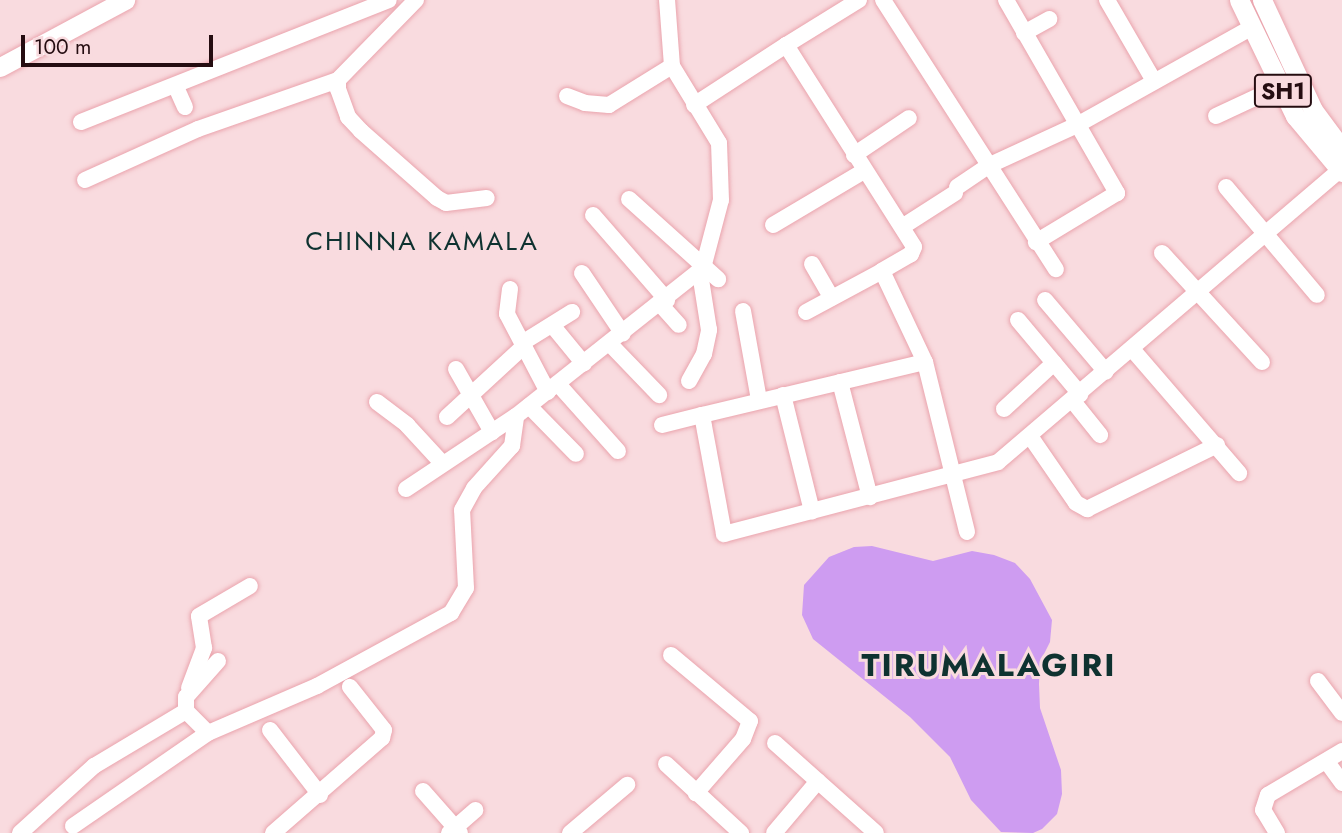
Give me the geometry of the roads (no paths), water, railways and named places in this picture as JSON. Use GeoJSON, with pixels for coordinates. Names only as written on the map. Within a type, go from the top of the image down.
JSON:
{"type":"FeatureCollection","features":[{"type":"Feature","properties":{"kind":"main road"},"geometry":{"type":"LineString","coordinates":[[0,67],[125,0]]}},
{"type":"Feature","properties":{"kind":"main road","name":"SH1"},"geometry":{"type":"LineString","coordinates":[[1239,0],[1295,116],[1341,172]]}},
{"type":"Feature","properties":{"kind":"main road","name":"SH1"},"geometry":{"type":"LineString","coordinates":[[1262,0],[1313,110],[1342,149]]}},
{"type":"Feature","properties":{"kind":"street"},"geometry":{"type":"LineString","coordinates":[[81,122],[176,87],[389,0]]}},
{"type":"Feature","properties":{"kind":"street"},"geometry":{"type":"LineString","coordinates":[[85,180],[198,128],[338,80],[416,0]]}},
{"type":"Feature","properties":{"kind":"street"},"geometry":{"type":"LineString","coordinates":[[667,0],[672,66],[719,143],[721,172],[721,200],[701,271],[709,330],[704,354],[689,381]]}},
{"type":"Feature","properties":{"kind":"street"},"geometry":{"type":"LineString","coordinates":[[694,105],[859,0]]}},
{"type":"Feature","properties":{"kind":"street"},"geometry":{"type":"LineString","coordinates":[[883,0],[990,165],[1036,242],[1056,269]]}},
{"type":"Feature","properties":{"kind":"street"},"geometry":{"type":"LineString","coordinates":[[1006,0],[1117,193],[1036,242]]}},
{"type":"Feature","properties":{"kind":"street"},"geometry":{"type":"LineString","coordinates":[[1107,0],[1154,82]]}},
{"type":"Feature","properties":{"kind":"street"},"geometry":{"type":"LineString","coordinates":[[1024,33],[1049,19]]}},
{"type":"Feature","properties":{"kind":"street"},"geometry":{"type":"LineString","coordinates":[[902,227],[990,165],[1077,125],[1252,27]]}},
{"type":"Feature","properties":{"kind":"street"},"geometry":{"type":"LineString","coordinates":[[786,45],[914,247],[911,254],[806,312]]}},
{"type":"Feature","properties":{"kind":"street"},"geometry":{"type":"LineString","coordinates":[[567,96],[585,103],[609,105],[672,66]]}},
{"type":"Feature","properties":{"kind":"street"},"geometry":{"type":"LineString","coordinates":[[338,80],[348,117],[437,198],[446,203],[487,198]]}},
{"type":"Feature","properties":{"kind":"street"},"geometry":{"type":"LineString","coordinates":[[1216,116],[1280,86]]}},
{"type":"Feature","properties":{"kind":"street"},"geometry":{"type":"LineString","coordinates":[[176,87],[185,107]]}},
{"type":"Feature","properties":{"kind":"street"},"geometry":{"type":"LineString","coordinates":[[854,155],[909,118]]}},
{"type":"Feature","properties":{"kind":"street"},"geometry":{"type":"LineString","coordinates":[[773,225],[864,171]]}},
{"type":"Feature","properties":{"kind":"street"},"geometry":{"type":"LineString","coordinates":[[702,415],[724,534],[998,462],[1341,172]]}},
{"type":"Feature","properties":{"kind":"street"},"geometry":{"type":"LineString","coordinates":[[1226,187],[1317,295]]}},
{"type":"Feature","properties":{"kind":"street"},"geometry":{"type":"LineString","coordinates":[[629,199],[701,271],[718,279]]}},
{"type":"Feature","properties":{"kind":"street"},"geometry":{"type":"LineString","coordinates":[[593,215],[664,302],[679,325]]}},
{"type":"Feature","properties":{"kind":"street"},"geometry":{"type":"LineString","coordinates":[[1162,253],[1262,362]]}},
{"type":"Feature","properties":{"kind":"street"},"geometry":{"type":"LineString","coordinates":[[812,264],[832,298]]}},
{"type":"Feature","properties":{"kind":"street"},"geometry":{"type":"LineString","coordinates":[[405,489],[516,416],[701,271]]}},
{"type":"Feature","properties":{"kind":"street"},"geometry":{"type":"LineString","coordinates":[[882,271],[925,362],[950,476],[967,532]]}},
{"type":"Feature","properties":{"kind":"street"},"geometry":{"type":"LineString","coordinates":[[582,273],[623,334]]}},
{"type":"Feature","properties":{"kind":"street"},"geometry":{"type":"LineString","coordinates":[[510,289],[507,314],[523,345],[553,388],[618,451]]}},
{"type":"Feature","properties":{"kind":"street"},"geometry":{"type":"LineString","coordinates":[[1045,300],[1106,372]]}},
{"type":"Feature","properties":{"kind":"street"},"geometry":{"type":"LineString","coordinates":[[743,311],[760,400]]}},
{"type":"Feature","properties":{"kind":"street"},"geometry":{"type":"LineString","coordinates":[[447,417],[523,345],[572,312]]}},
{"type":"Feature","properties":{"kind":"street"},"geometry":{"type":"LineString","coordinates":[[1018,320],[1054,363],[1100,435]]}},
{"type":"Feature","properties":{"kind":"street"},"geometry":{"type":"LineString","coordinates":[[552,325],[584,364]]}},
{"type":"Feature","properties":{"kind":"street"},"geometry":{"type":"LineString","coordinates":[[610,344],[659,395]]}},
{"type":"Feature","properties":{"kind":"street"},"geometry":{"type":"LineString","coordinates":[[1132,349],[1239,472]]}},
{"type":"Feature","properties":{"kind":"street"},"geometry":{"type":"LineString","coordinates":[[662,425],[925,362]]}},
{"type":"Feature","properties":{"kind":"street"},"geometry":{"type":"LineString","coordinates":[[1004,409],[1054,363]]}},
{"type":"Feature","properties":{"kind":"street"},"geometry":{"type":"LineString","coordinates":[[456,369],[492,432]]}},
{"type":"Feature","properties":{"kind":"street"},"geometry":{"type":"LineString","coordinates":[[840,382],[870,497]]}},
{"type":"Feature","properties":{"kind":"street"},"geometry":{"type":"LineString","coordinates":[[783,395],[812,511]]}},
{"type":"Feature","properties":{"kind":"street"},"geometry":{"type":"LineString","coordinates":[[377,402],[407,425],[443,464]]}},
{"type":"Feature","properties":{"kind":"street"},"geometry":{"type":"LineString","coordinates":[[529,406],[576,454]]}},
{"type":"Feature","properties":{"kind":"street"},"geometry":{"type":"LineString","coordinates":[[72,830],[208,733],[317,686],[451,613],[466,589],[463,510],[474,488],[512,446],[516,416]]}},
{"type":"Feature","properties":{"kind":"street"},"geometry":{"type":"LineString","coordinates":[[1030,436],[1076,503],[1087,509],[1217,445]]}},
{"type":"Feature","properties":{"kind":"street"},"geometry":{"type":"LineString","coordinates":[[186,704],[204,648],[199,616],[250,586]]}},
{"type":"Feature","properties":{"kind":"street"},"geometry":{"type":"LineString","coordinates":[[671,656],[750,721],[743,739],[696,793]]}},
{"type":"Feature","properties":{"kind":"street"},"geometry":{"type":"LineString","coordinates":[[20,833],[94,766],[186,704],[218,661]]}},
{"type":"Feature","properties":{"kind":"street"},"geometry":{"type":"LineString","coordinates":[[1318,681],[1342,713]]}},
{"type":"Feature","properties":{"kind":"street"},"geometry":{"type":"LineString","coordinates":[[273,833],[320,795],[382,738],[384,730],[350,687]]}},
{"type":"Feature","properties":{"kind":"street"},"geometry":{"type":"LineString","coordinates":[[186,704],[208,733]]}},
{"type":"Feature","properties":{"kind":"street"},"geometry":{"type":"LineString","coordinates":[[270,730],[320,795]]}},
{"type":"Feature","properties":{"kind":"street"},"geometry":{"type":"LineString","coordinates":[[775,743],[876,833]]}},
{"type":"Feature","properties":{"kind":"street"},"geometry":{"type":"LineString","coordinates":[[1277,833],[1263,810],[1268,795],[1342,751]]}},
{"type":"Feature","properties":{"kind":"street"},"geometry":{"type":"LineString","coordinates":[[1327,762],[1342,782]]}},
{"type":"Feature","properties":{"kind":"street"},"geometry":{"type":"LineString","coordinates":[[666,764],[741,833]]}},
{"type":"Feature","properties":{"kind":"street"},"geometry":{"type":"LineString","coordinates":[[774,833],[818,781]]}},
{"type":"Feature","properties":{"kind":"street"},"geometry":{"type":"LineString","coordinates":[[570,833],[627,785]]}},
{"type":"Feature","properties":{"kind":"street"},"geometry":{"type":"LineString","coordinates":[[423,791],[454,831],[475,810]]}},
{"type":"Feature","properties":{"kind":"street"},"geometry":{"type":"LineString","coordinates":[[59,798],[72,810],[72,830]]}},
{"type":"Feature","properties":{"kind":"district","name":"CHINNA KAMALA"},"geometry":{"type":"Point","coordinates":[422,242]}},
{"type":"Feature","properties":{"kind":"district","name":"TIRUMALAGIRI"},"geometry":{"type":"Point","coordinates":[989,665]}}]}
